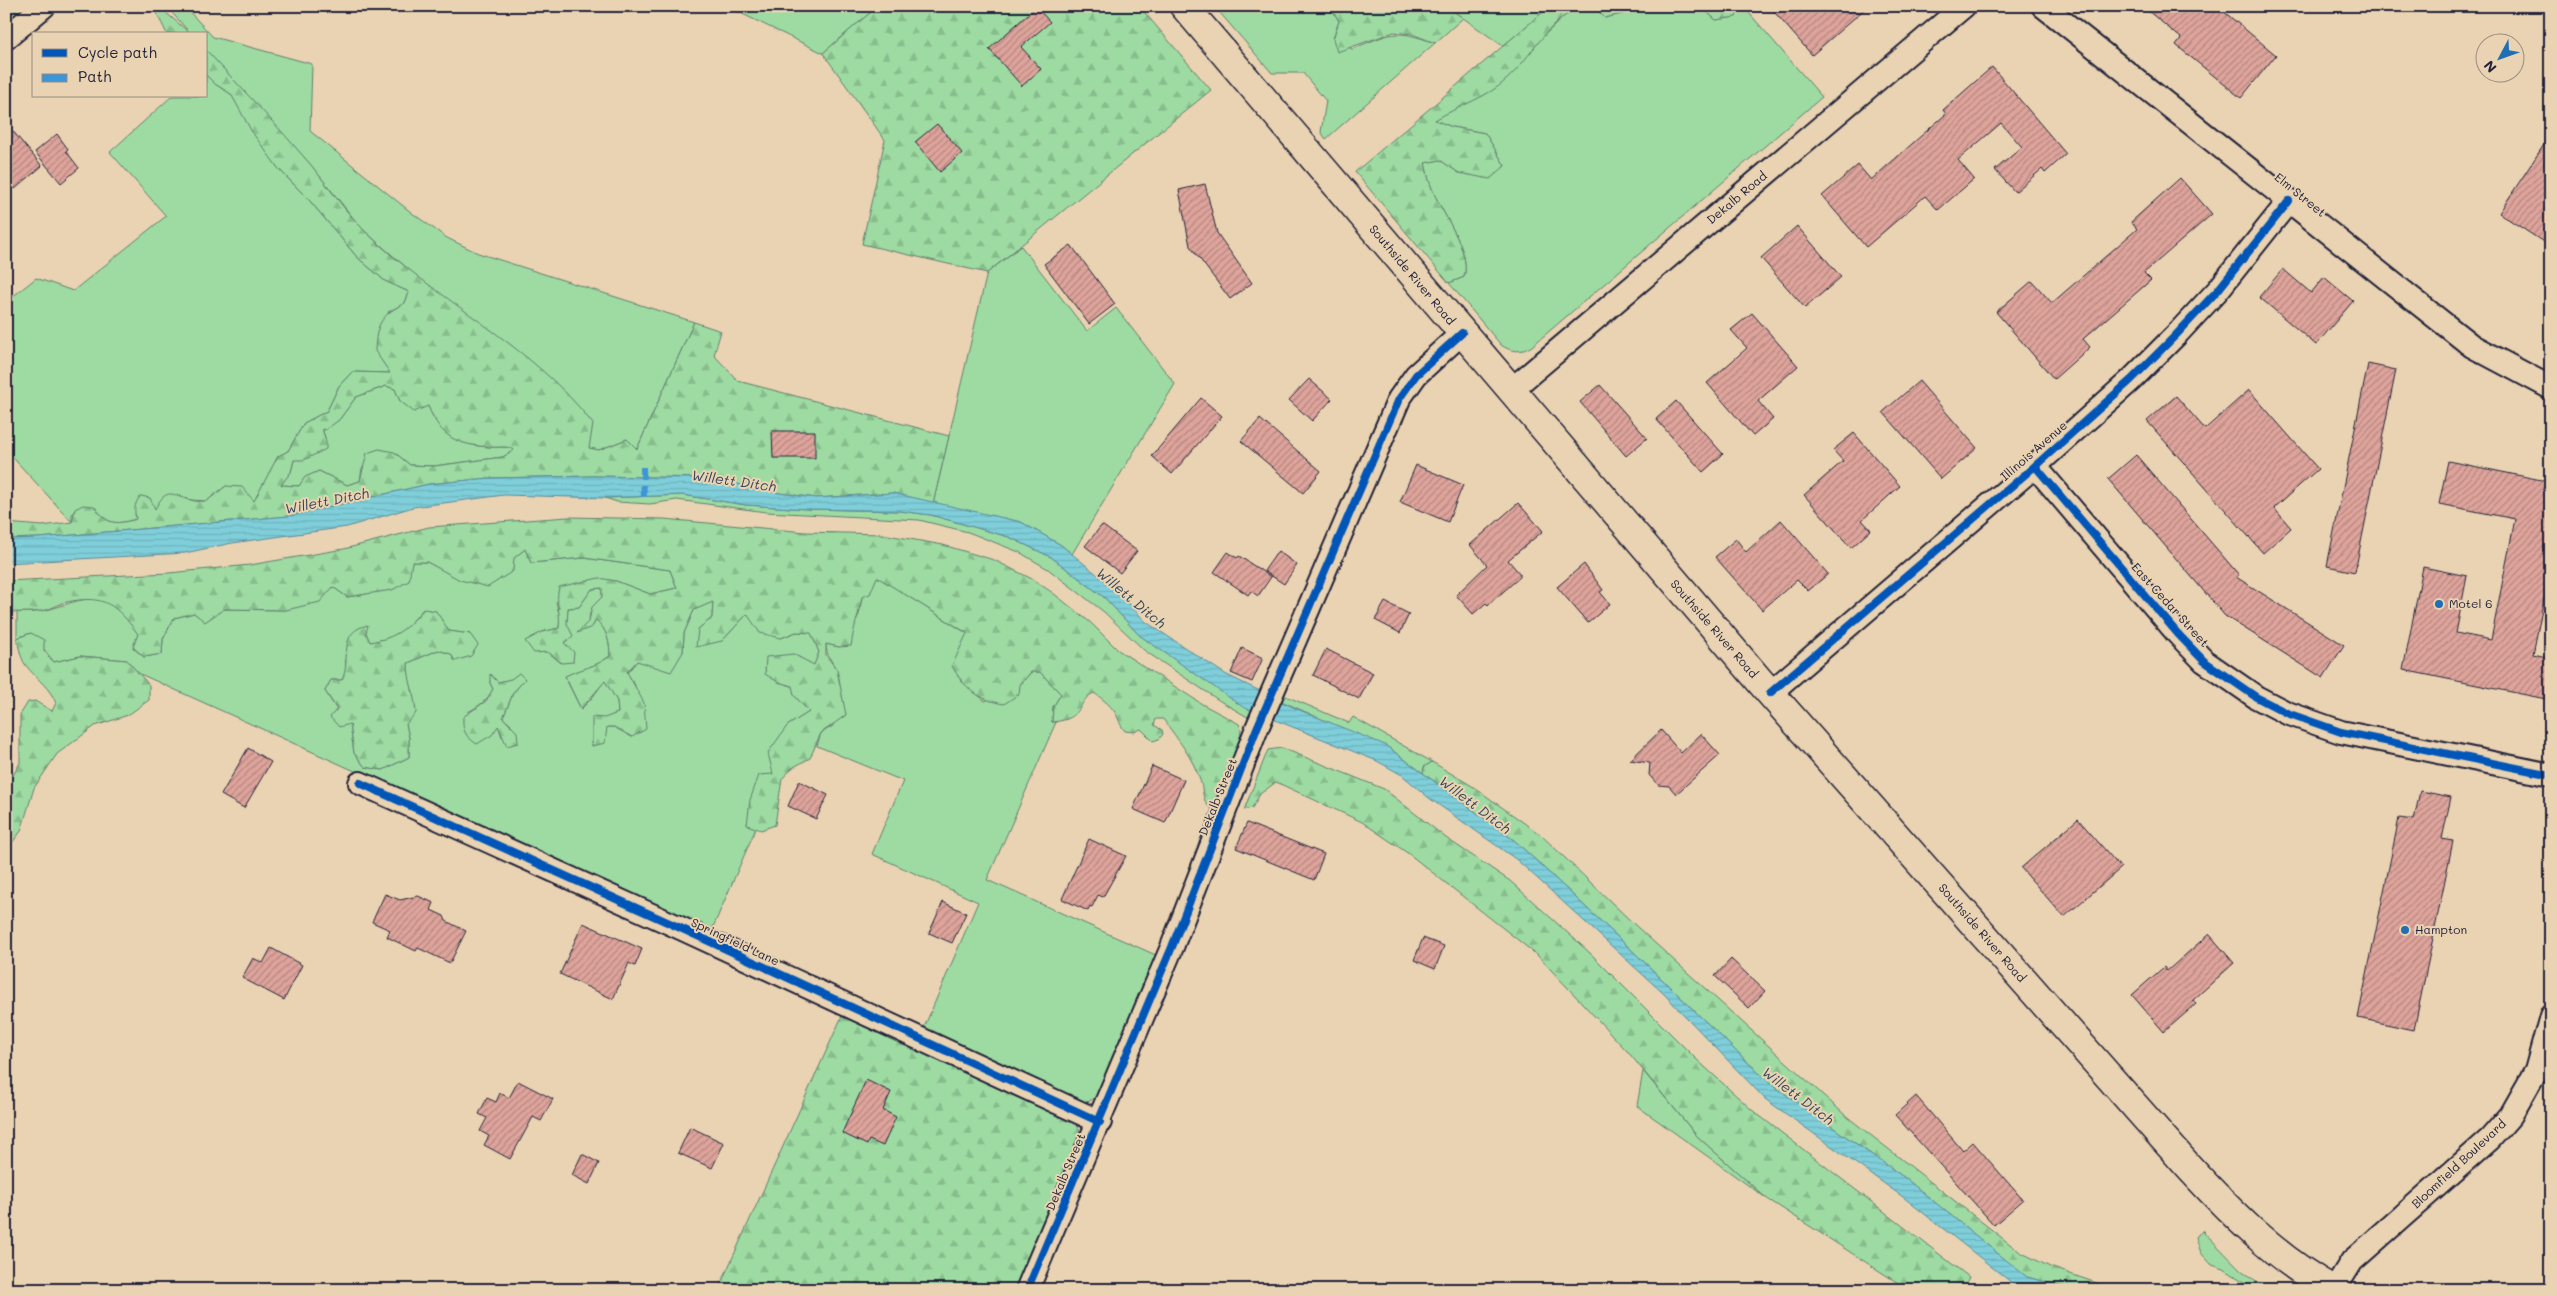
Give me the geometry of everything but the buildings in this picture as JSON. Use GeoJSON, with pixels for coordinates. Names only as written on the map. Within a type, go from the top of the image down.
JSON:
{"type":"FeatureCollection","features":[{"type":"Feature","properties":{"kind":"main road","name":"Southside River Road"},"geometry":{"type":"LineString","coordinates":[[1184,6],[1770,693],[2215,1196],[2252,1232],[2287,1262],[2333,1290]]}},
{"type":"Feature","properties":{"kind":"street"},"geometry":{"type":"LineString","coordinates":[[6,38],[44,6]]}},
{"type":"Feature","properties":{"kind":"street","name":"Dekalb Road"},"geometry":{"type":"LineString","coordinates":[[1510,390],[1964,6]]}},
{"type":"Feature","properties":{"kind":"street","name":"Elm Street"},"geometry":{"type":"LineString","coordinates":[[2044,6],[2472,346],[2551,388]]}},
{"type":"Feature","properties":{"kind":"street","name":"Illinois Avenue"},"geometry":{"type":"LineString","coordinates":[[1770,693],[2131,380],[2176,336],[2218,290],[2289,201]]}},
{"type":"Feature","properties":{"kind":"street","name":"Dekalb Street"},"geometry":{"type":"LineString","coordinates":[[1027,1290],[1100,1122],[1260,723],[1399,399],[1416,375],[1462,333]]}},
{"type":"Feature","properties":{"kind":"street","name":"East Cedar Street"},"geometry":{"type":"LineString","coordinates":[[2034,466],[2178,634],[2204,660],[2256,698],[2287,713],[2341,732],[2551,776]]}},
{"type":"Feature","properties":{"kind":"street","name":"Springfield Lane"},"geometry":{"type":"LineString","coordinates":[[360,783],[676,926],[1100,1122]]}},
{"type":"Feature","properties":{"kind":"street","name":"Bloomfield Boulevard"},"geometry":{"type":"LineString","coordinates":[[2333,1290],[2352,1261],[2469,1158],[2511,1115],[2536,1071],[2551,1016]]}},
{"type":"Feature","properties":{"kind":"green space"},"geometry":{"type":"Polygon","coordinates":[[[6,6],[30,6],[6,26],[6,6]]]}},
{"type":"Feature","properties":{"kind":"green space"},"geometry":{"type":"Polygon","coordinates":[[[153,6],[158,6],[189,32],[166,32],[153,6]]]}},
{"type":"Feature","properties":{"kind":"green space"},"geometry":{"type":"Polygon","coordinates":[[[166,6],[184,6],[213,37],[312,64],[310,131],[412,213],[447,238],[478,253],[694,322],[637,449],[627,439],[599,450],[589,448],[428,286],[362,229],[310,164],[208,52],[208,32],[189,32],[166,6]]]}},
{"type":"Feature","properties":{"kind":"green space"},"geometry":{"type":"Polygon","coordinates":[[[726,6],[878,6],[823,53],[726,6]]]}},
{"type":"Feature","properties":{"kind":"green space"},"geometry":{"type":"Polygon","coordinates":[[[878,6],[1139,6],[1211,90],[987,273],[862,244],[885,140],[823,53],[878,6]]]}},
{"type":"Feature","properties":{"kind":"green space"},"geometry":{"type":"Polygon","coordinates":[[[1214,6],[1330,6],[1339,21],[1333,39],[1352,49],[1393,34],[1410,35],[1435,43],[1326,139],[1321,132],[1326,101],[1303,73],[1272,73],[1214,6]]]}},
{"type":"Feature","properties":{"kind":"green space"},"geometry":{"type":"Polygon","coordinates":[[[1330,6],[1446,6],[1463,18],[1435,43],[1412,34],[1394,32],[1337,52],[1333,39],[1339,21],[1330,6]]]}},
{"type":"Feature","properties":{"kind":"green space"},"geometry":{"type":"Polygon","coordinates":[[[1446,6],[1550,6],[1503,46],[1446,6]]]}},
{"type":"Feature","properties":{"kind":"green space"},"geometry":{"type":"Polygon","coordinates":[[[1550,6],[1584,6],[1560,19],[1516,70],[1499,86],[1435,120],[1452,127],[1485,133],[1505,166],[1490,179],[1459,173],[1440,160],[1425,163],[1435,196],[1454,231],[1463,255],[1464,277],[1449,283],[1355,172],[1550,6]]]}},
{"type":"Feature","properties":{"kind":"green space"},"geometry":{"type":"Polygon","coordinates":[[[1584,6],[1593,6],[1605,18],[1625,13],[1621,6],[1700,6],[1716,20],[1735,17],[1740,6],[1743,6],[1822,97],[1532,346],[1520,351],[1513,350],[1501,345],[1449,283],[1464,277],[1463,255],[1454,231],[1435,196],[1425,163],[1440,160],[1459,173],[1505,166],[1485,133],[1452,127],[1434,120],[1506,80],[1538,41],[1571,10],[1584,6]]]}},
{"type":"Feature","properties":{"kind":"green space"},"geometry":{"type":"Polygon","coordinates":[[[1593,6],[1621,6],[1625,13],[1605,18],[1593,6]]]}},
{"type":"Feature","properties":{"kind":"green space"},"geometry":{"type":"Polygon","coordinates":[[[1700,6],[1740,6],[1736,17],[1716,20],[1700,6]]]}},
{"type":"Feature","properties":{"kind":"green space"},"geometry":{"type":"Polygon","coordinates":[[[208,52],[298,150],[363,229],[391,255],[541,369],[568,395],[593,424],[589,448],[599,450],[627,439],[637,449],[694,322],[721,331],[714,355],[738,381],[949,436],[933,504],[893,493],[816,498],[779,493],[708,478],[593,476],[490,478],[429,484],[289,516],[39,538],[6,539],[6,523],[42,526],[72,522],[75,509],[83,505],[94,506],[103,517],[112,522],[117,523],[136,519],[135,507],[141,496],[150,498],[155,509],[163,497],[170,494],[194,501],[207,501],[226,486],[242,487],[254,501],[278,456],[288,451],[304,423],[327,411],[339,386],[352,372],[390,373],[375,351],[377,334],[381,321],[390,312],[405,303],[409,292],[385,281],[357,257],[310,201],[278,168],[252,132],[231,94],[208,77],[208,52]],[[386,386],[356,397],[339,420],[325,430],[322,429],[326,441],[326,449],[304,460],[294,460],[291,472],[281,485],[299,486],[305,477],[319,471],[347,485],[360,481],[367,453],[379,449],[394,452],[410,465],[434,466],[503,457],[514,450],[506,447],[479,446],[460,442],[445,433],[433,417],[428,406],[414,412],[400,401],[395,389],[386,386]]]}},
{"type":"Feature","properties":{"kind":"green space"},"geometry":{"type":"Polygon","coordinates":[[[208,77],[231,94],[278,168],[310,201],[357,257],[385,281],[409,292],[405,303],[388,312],[390,373],[352,372],[339,386],[327,411],[304,423],[288,451],[278,457],[254,502],[226,486],[207,501],[191,500],[179,495],[155,510],[135,514],[137,519],[129,521],[112,522],[103,517],[94,506],[72,514],[72,522],[6,450],[6,302],[36,278],[73,291],[166,216],[110,152],[170,98],[208,98],[208,77]]]}},
{"type":"Feature","properties":{"kind":"green space"},"geometry":{"type":"Polygon","coordinates":[[[1021,246],[1087,331],[1116,308],[1175,384],[1072,554],[1061,545],[1021,522],[933,504],[987,273],[1021,246]]]}},
{"type":"Feature","properties":{"kind":"green space"},"geometry":{"type":"Polygon","coordinates":[[[386,386],[395,389],[400,401],[428,406],[439,425],[446,432],[461,441],[481,446],[506,447],[514,450],[503,457],[434,466],[410,465],[394,452],[362,468],[360,481],[347,485],[319,471],[306,477],[299,486],[280,485],[291,472],[294,460],[326,441],[322,428],[339,420],[356,397],[386,386]]]}},
{"type":"Feature","properties":{"kind":"green space"},"geometry":{"type":"Polygon","coordinates":[[[682,495],[746,505],[807,509],[900,511],[931,515],[1009,537],[1051,557],[1105,598],[1139,635],[1243,706],[1256,712],[1251,719],[1220,701],[1145,651],[1104,612],[1048,569],[1019,552],[968,532],[919,520],[766,512],[677,500],[650,504],[617,502],[605,498],[682,495]]]}},
{"type":"Feature","properties":{"kind":"green space"},"geometry":{"type":"Polygon","coordinates":[[[568,517],[664,519],[805,532],[882,534],[943,545],[994,560],[1032,579],[1053,593],[1091,623],[1118,650],[1202,704],[1239,724],[1241,730],[1240,740],[1213,806],[1210,808],[1205,800],[1194,765],[1163,719],[1156,719],[1154,725],[1162,730],[1163,734],[1159,739],[1153,741],[1141,729],[1134,732],[1125,731],[1113,709],[1094,693],[1084,700],[1076,714],[1063,720],[1052,722],[1053,707],[1061,694],[1040,672],[1031,672],[1020,685],[1019,694],[1004,704],[980,696],[967,687],[952,666],[967,633],[877,577],[870,594],[862,597],[851,646],[839,647],[826,644],[826,655],[837,670],[846,715],[821,733],[810,758],[792,768],[782,779],[775,825],[761,830],[747,825],[750,800],[759,775],[773,774],[768,753],[787,726],[809,712],[794,695],[792,686],[778,682],[765,674],[766,657],[793,654],[814,665],[819,652],[811,633],[796,632],[781,638],[760,633],[747,614],[722,641],[696,647],[698,629],[712,618],[713,602],[694,610],[684,633],[683,652],[671,672],[637,661],[627,672],[644,703],[646,729],[632,737],[614,727],[607,727],[605,743],[592,746],[592,717],[604,718],[618,713],[617,701],[605,681],[581,709],[565,676],[610,656],[607,636],[596,620],[592,627],[577,633],[589,621],[592,607],[602,597],[602,588],[592,589],[579,607],[568,608],[567,624],[573,636],[564,643],[574,652],[573,662],[562,663],[548,652],[534,653],[525,641],[542,632],[559,628],[559,587],[599,578],[616,581],[650,594],[677,588],[670,570],[584,558],[531,563],[525,549],[514,558],[513,571],[488,587],[460,580],[427,562],[412,562],[409,581],[392,590],[347,597],[333,587],[320,602],[286,610],[224,609],[205,622],[194,613],[174,618],[163,639],[162,654],[144,657],[133,647],[138,634],[116,609],[100,601],[80,600],[41,611],[6,612],[6,581],[169,573],[250,565],[344,549],[429,527],[568,517]]]}},
{"type":"Feature","properties":{"kind":"green space"},"geometry":{"type":"Polygon","coordinates":[[[525,549],[531,563],[584,558],[670,570],[677,588],[650,594],[616,581],[594,589],[602,588],[602,597],[591,611],[589,619],[592,627],[596,620],[603,627],[608,641],[610,656],[599,663],[565,677],[581,709],[605,680],[617,701],[618,713],[598,724],[592,745],[606,727],[614,727],[632,737],[635,685],[627,673],[637,661],[683,652],[684,633],[694,610],[713,601],[712,618],[698,629],[722,641],[747,614],[781,638],[796,632],[811,632],[819,652],[814,666],[793,654],[778,682],[793,686],[794,695],[809,712],[787,726],[773,775],[747,824],[756,828],[711,932],[138,673],[127,660],[80,656],[54,662],[31,633],[17,638],[17,612],[38,612],[80,600],[97,599],[110,603],[128,620],[138,634],[133,648],[144,657],[162,654],[163,639],[174,618],[194,613],[205,621],[224,609],[286,610],[333,587],[347,597],[366,594],[412,562],[427,562],[441,569],[514,558],[525,549]],[[592,590],[556,602],[560,617],[559,628],[542,632],[548,652],[561,663],[568,608],[579,607],[592,590]],[[423,609],[406,628],[388,638],[370,642],[366,633],[345,655],[346,672],[342,680],[331,680],[325,691],[337,710],[331,717],[350,724],[354,753],[365,767],[383,770],[409,757],[409,738],[406,724],[414,694],[408,680],[408,663],[438,650],[451,654],[455,661],[470,634],[449,631],[423,609]],[[491,674],[490,683],[493,689],[491,693],[476,708],[468,712],[498,725],[502,737],[511,725],[503,718],[513,693],[525,679],[519,674],[512,679],[498,683],[491,674]]]}},
{"type":"Feature","properties":{"kind":"green space"},"geometry":{"type":"Polygon","coordinates":[[[876,576],[968,634],[960,680],[985,701],[1020,685],[1031,672],[1040,672],[1061,694],[1053,707],[1052,722],[1056,722],[987,880],[1158,956],[1100,1094],[1088,1102],[1081,1102],[923,1030],[978,902],[872,854],[903,781],[817,746],[821,733],[833,726],[840,692],[839,679],[827,652],[826,644],[839,647],[859,615],[862,597],[876,576]]]}},
{"type":"Feature","properties":{"kind":"green space"},"geometry":{"type":"Polygon","coordinates":[[[424,609],[436,611],[449,631],[470,634],[478,645],[471,656],[455,661],[451,654],[438,650],[408,663],[416,713],[406,724],[409,738],[409,757],[383,770],[365,767],[354,753],[350,724],[339,727],[330,717],[337,709],[325,691],[331,680],[342,680],[345,672],[348,640],[358,629],[368,625],[366,633],[370,642],[387,638],[406,627],[424,609]]]}},
{"type":"Feature","properties":{"kind":"green space"},"geometry":{"type":"Polygon","coordinates":[[[31,633],[44,640],[44,652],[54,662],[80,656],[127,660],[149,685],[149,700],[128,715],[95,726],[57,754],[34,788],[21,831],[6,851],[6,788],[20,763],[20,715],[28,702],[35,701],[52,711],[56,703],[44,684],[22,658],[17,638],[31,633]]]}},
{"type":"Feature","properties":{"kind":"green space"},"geometry":{"type":"Polygon","coordinates":[[[519,673],[525,679],[513,693],[503,718],[517,732],[518,743],[507,746],[498,726],[492,735],[477,744],[466,733],[463,726],[463,717],[486,701],[493,689],[490,683],[490,674],[498,682],[511,679],[519,673]]]}},
{"type":"Feature","properties":{"kind":"green space"},"geometry":{"type":"Polygon","coordinates":[[[1281,694],[1349,723],[1353,717],[1432,762],[1424,767],[1423,773],[1385,745],[1375,743],[1279,700],[1281,694]]]}},
{"type":"Feature","properties":{"kind":"green space"},"geometry":{"type":"Polygon","coordinates":[[[1282,748],[1384,789],[1446,838],[1510,881],[1590,953],[1695,1058],[1752,1110],[1969,1277],[1963,1290],[1909,1290],[1766,1198],[1697,1136],[1628,1052],[1537,955],[1409,854],[1362,822],[1276,782],[1260,794],[1252,808],[1244,810],[1268,750],[1282,748]]]}},
{"type":"Feature","properties":{"kind":"green space"},"geometry":{"type":"Polygon","coordinates":[[[1432,762],[1472,786],[1541,835],[1636,926],[1845,1115],[2020,1252],[2050,1267],[2117,1290],[2074,1290],[2027,1277],[1905,1178],[1768,1082],[1639,957],[1515,841],[1423,773],[1424,767],[1432,762]]]}},
{"type":"Feature","properties":{"kind":"green space"},"geometry":{"type":"Polygon","coordinates":[[[843,1014],[1074,1123],[1079,1128],[1081,1137],[1017,1290],[718,1290],[843,1014]]]}},
{"type":"Feature","properties":{"kind":"green space"},"geometry":{"type":"Polygon","coordinates":[[[1643,1071],[1697,1136],[1766,1198],[1637,1106],[1643,1071]]]}},
{"type":"Feature","properties":{"kind":"green space"},"geometry":{"type":"Polygon","coordinates":[[[2202,1230],[2241,1270],[2269,1290],[2257,1290],[2224,1269],[2212,1265],[2201,1253],[2196,1237],[2202,1230]]]}},
{"type":"Feature","properties":{"kind":"water"},"geometry":{"type":"Polygon","coordinates":[[[593,476],[708,478],[779,493],[816,498],[893,493],[1021,522],[1061,545],[1115,589],[1146,622],[1225,674],[1297,709],[1385,745],[1515,841],[1639,957],[1768,1082],[1905,1178],[2027,1277],[2074,1290],[2021,1290],[1903,1197],[1765,1099],[1663,993],[1517,860],[1429,798],[1402,775],[1377,761],[1243,707],[1139,635],[1105,598],[1051,557],[1009,537],[931,515],[900,511],[807,509],[746,505],[682,495],[605,498],[504,495],[413,507],[347,527],[232,543],[185,553],[6,563],[6,539],[39,538],[289,516],[429,484],[490,478],[593,476]]]}},
{"type":"Feature","properties":{"kind":"marked path"},"geometry":{"type":"LineString","coordinates":[[643,467],[644,500]]}},
{"type":"Feature","properties":{"kind":"cycle path"},"geometry":{"type":"LineString","coordinates":[[1770,693],[2035,466],[2131,380],[2218,290],[2289,201]]}},
{"type":"Feature","properties":{"kind":"cycle path"},"geometry":{"type":"LineString","coordinates":[[1027,1290],[1172,947],[1257,728],[1399,399],[1416,375],[1462,333]]}},
{"type":"Feature","properties":{"kind":"cycle path"},"geometry":{"type":"LineString","coordinates":[[2035,466],[2178,634],[2204,661],[2256,697],[2287,713],[2341,732],[2551,775]]}},
{"type":"Feature","properties":{"kind":"cycle path"},"geometry":{"type":"LineString","coordinates":[[360,783],[676,926],[1100,1122]]}},
{"type":"Feature","properties":{"kind":"place","name":"Motel 6"},"geometry":{"type":"Point","coordinates":[2439,604]}},
{"type":"Feature","properties":{"kind":"place","name":"Hampton"},"geometry":{"type":"Point","coordinates":[2405,930]}},
{"type":"Feature","properties":{"kind":"water label","name":"Willett Ditch"},"geometry":{"type":"Point","coordinates":[734,481]}},
{"type":"Feature","properties":{"kind":"water label","name":"Willett Ditch"},"geometry":{"type":"Point","coordinates":[327,501]}},
{"type":"Feature","properties":{"kind":"water label","name":"Willett Ditch"},"geometry":{"type":"Point","coordinates":[1131,598]}},
{"type":"Feature","properties":{"kind":"water label","name":"Willett Ditch"},"geometry":{"type":"Point","coordinates":[1475,805]}},
{"type":"Feature","properties":{"kind":"water label","name":"Willett Ditch"},"geometry":{"type":"Point","coordinates":[1798,1096]}}]}
